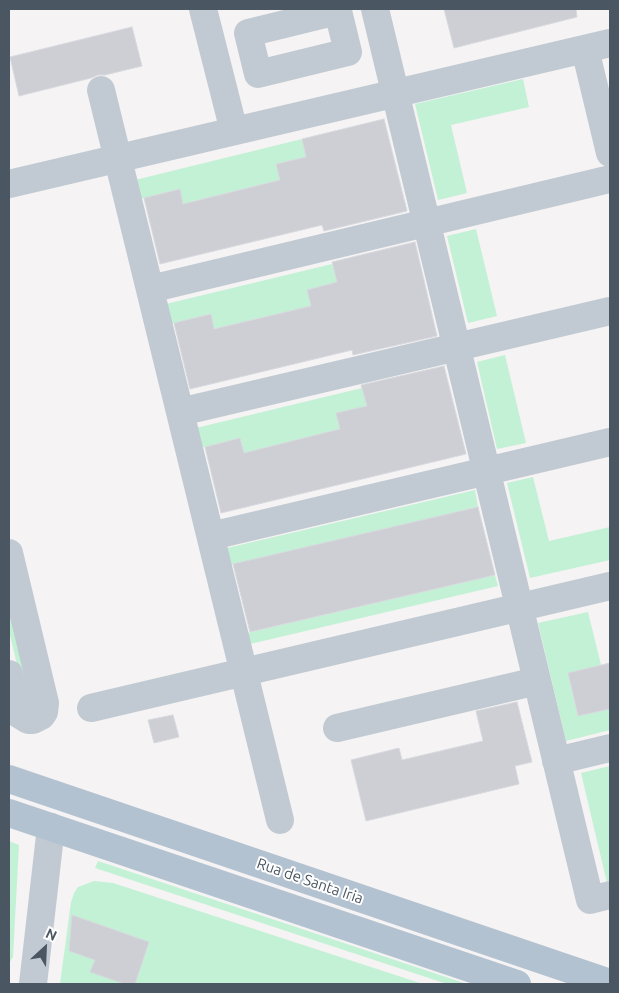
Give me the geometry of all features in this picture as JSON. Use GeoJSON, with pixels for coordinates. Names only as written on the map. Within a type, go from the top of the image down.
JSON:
{"type":"FeatureCollection","features":[{"type":"Feature","properties":{"kind":"main road","name":"Rua de Santa Iria"},"geometry":{"type":"LineString","coordinates":[[9,780],[610,983]]}},
{"type":"Feature","properties":{"kind":"main road","name":"Rua de Santa Iria"},"geometry":{"type":"LineString","coordinates":[[9,813],[509,983]]}},
{"type":"Feature","properties":{"kind":"street"},"geometry":{"type":"LineString","coordinates":[[202,9],[234,131]]}},
{"type":"Feature","properties":{"kind":"street"},"geometry":{"type":"LineString","coordinates":[[338,11],[344,31],[348,52],[258,74],[248,33],[338,11]]}},
{"type":"Feature","properties":{"kind":"street"},"geometry":{"type":"LineString","coordinates":[[344,31],[377,15],[590,900],[610,895]]}},
{"type":"Feature","properties":{"kind":"street"},"geometry":{"type":"LineString","coordinates":[[9,184],[598,46],[610,153]]}},
{"type":"Feature","properties":{"kind":"street"},"geometry":{"type":"LineString","coordinates":[[216,62],[253,53]]}},
{"type":"Feature","properties":{"kind":"street"},"geometry":{"type":"LineString","coordinates":[[101,90],[280,820]]}},
{"type":"Feature","properties":{"kind":"street"},"geometry":{"type":"LineString","coordinates":[[150,289],[610,179]]}},
{"type":"Feature","properties":{"kind":"street"},"geometry":{"type":"LineString","coordinates":[[180,412],[610,312]]}},
{"type":"Feature","properties":{"kind":"street"},"geometry":{"type":"LineString","coordinates":[[211,536],[610,442]]}},
{"type":"Feature","properties":{"kind":"street"},"geometry":{"type":"LineString","coordinates":[[9,553],[45,703],[44,712],[41,716],[28,720],[20,715],[9,674]]}},
{"type":"Feature","properties":{"kind":"street"},"geometry":{"type":"LineString","coordinates":[[91,708],[610,586]]}},
{"type":"Feature","properties":{"kind":"street"},"geometry":{"type":"LineString","coordinates":[[337,728],[537,681]]}},
{"type":"Feature","properties":{"kind":"street"},"geometry":{"type":"LineString","coordinates":[[556,761],[610,748]]}},
{"type":"Feature","properties":{"kind":"street"},"geometry":{"type":"LineString","coordinates":[[33,984],[51,827]]}},
{"type":"Feature","properties":{"kind":"green space"},"geometry":{"type":"Polygon","coordinates":[[[523,79],[529,107],[451,125],[467,193],[438,200],[415,104],[523,79]]]}},
{"type":"Feature","properties":{"kind":"green space"},"geometry":{"type":"Polygon","coordinates":[[[302,139],[306,157],[276,164],[280,180],[183,204],[179,189],[140,199],[135,180],[302,139]]]}},
{"type":"Feature","properties":{"kind":"green space"},"geometry":{"type":"Polygon","coordinates":[[[476,229],[497,316],[468,323],[447,236],[476,229]]]}},
{"type":"Feature","properties":{"kind":"green space"},"geometry":{"type":"Polygon","coordinates":[[[332,264],[337,282],[307,290],[311,306],[214,329],[210,314],[171,324],[166,304],[332,264]]]}},
{"type":"Feature","properties":{"kind":"green space"},"geometry":{"type":"Polygon","coordinates":[[[505,355],[526,443],[497,449],[477,362],[505,355]]]}},
{"type":"Feature","properties":{"kind":"green space"},"geometry":{"type":"Polygon","coordinates":[[[362,388],[367,406],[337,413],[340,429],[244,453],[240,438],[200,448],[196,428],[362,388]]]}},
{"type":"Feature","properties":{"kind":"green space"},"geometry":{"type":"Polygon","coordinates":[[[533,477],[549,541],[610,527],[610,560],[530,578],[507,483],[533,477]]]}},
{"type":"Feature","properties":{"kind":"green space"},"geometry":{"type":"Polygon","coordinates":[[[475,490],[478,507],[231,565],[227,548],[475,490]]]}},
{"type":"Feature","properties":{"kind":"green space"},"geometry":{"type":"Polygon","coordinates":[[[495,575],[498,586],[250,644],[247,633],[495,575]]]}},
{"type":"Feature","properties":{"kind":"green space"},"geometry":{"type":"Polygon","coordinates":[[[9,592],[34,696],[25,698],[9,631],[9,592]]]}},
{"type":"Feature","properties":{"kind":"green space"},"geometry":{"type":"Polygon","coordinates":[[[588,612],[601,665],[568,674],[578,716],[610,709],[610,730],[566,741],[538,623],[588,612]]]}},
{"type":"Feature","properties":{"kind":"green space"},"geometry":{"type":"Polygon","coordinates":[[[610,766],[610,882],[607,883],[581,773],[610,766]]]}},
{"type":"Feature","properties":{"kind":"green space"},"geometry":{"type":"Polygon","coordinates":[[[9,841],[19,845],[13,957],[9,963],[9,841]]]}},
{"type":"Feature","properties":{"kind":"green space"},"geometry":{"type":"Polygon","coordinates":[[[98,861],[464,984],[447,984],[95,868],[98,861]]]}},
{"type":"Feature","properties":{"kind":"green space"},"geometry":{"type":"Polygon","coordinates":[[[94,881],[113,883],[423,984],[60,984],[71,902],[78,887],[94,881]]]}},
{"type":"Feature","properties":{"kind":"building"},"geometry":{"type":"Polygon","coordinates":[[[444,9],[576,9],[577,17],[454,48],[444,9]]]}},
{"type":"Feature","properties":{"kind":"building"},"geometry":{"type":"Polygon","coordinates":[[[132,27],[142,66],[98,75],[19,96],[10,57],[132,27]]]}},
{"type":"Feature","properties":{"kind":"building"},"geometry":{"type":"Polygon","coordinates":[[[384,119],[407,211],[324,231],[322,225],[160,264],[144,198],[180,189],[183,204],[280,180],[276,164],[306,157],[302,139],[384,119]]]}},
{"type":"Feature","properties":{"kind":"building"},"geometry":{"type":"Polygon","coordinates":[[[415,242],[437,336],[353,355],[352,350],[190,389],[174,323],[211,314],[214,329],[311,306],[307,290],[337,282],[332,262],[415,242]]]}},
{"type":"Feature","properties":{"kind":"building"},"geometry":{"type":"Polygon","coordinates":[[[444,366],[466,454],[221,513],[205,447],[240,438],[244,453],[340,429],[336,413],[367,406],[361,385],[444,366]]]}},
{"type":"Feature","properties":{"kind":"building"},"geometry":{"type":"Polygon","coordinates":[[[478,507],[495,575],[250,632],[233,564],[478,507]]]}},
{"type":"Feature","properties":{"kind":"building"},"geometry":{"type":"Polygon","coordinates":[[[610,663],[610,709],[578,716],[568,673],[610,663]]]}},
{"type":"Feature","properties":{"kind":"building"},"geometry":{"type":"Polygon","coordinates":[[[517,702],[532,762],[515,766],[519,784],[366,821],[351,760],[399,748],[402,760],[483,741],[476,711],[517,702]]]}},
{"type":"Feature","properties":{"kind":"building"},"geometry":{"type":"Polygon","coordinates":[[[173,715],[179,737],[154,743],[148,720],[173,715]]]}},
{"type":"Feature","properties":{"kind":"building"},"geometry":{"type":"Polygon","coordinates":[[[72,915],[149,942],[135,984],[125,984],[90,972],[95,960],[69,951],[72,915]]]}}]}
